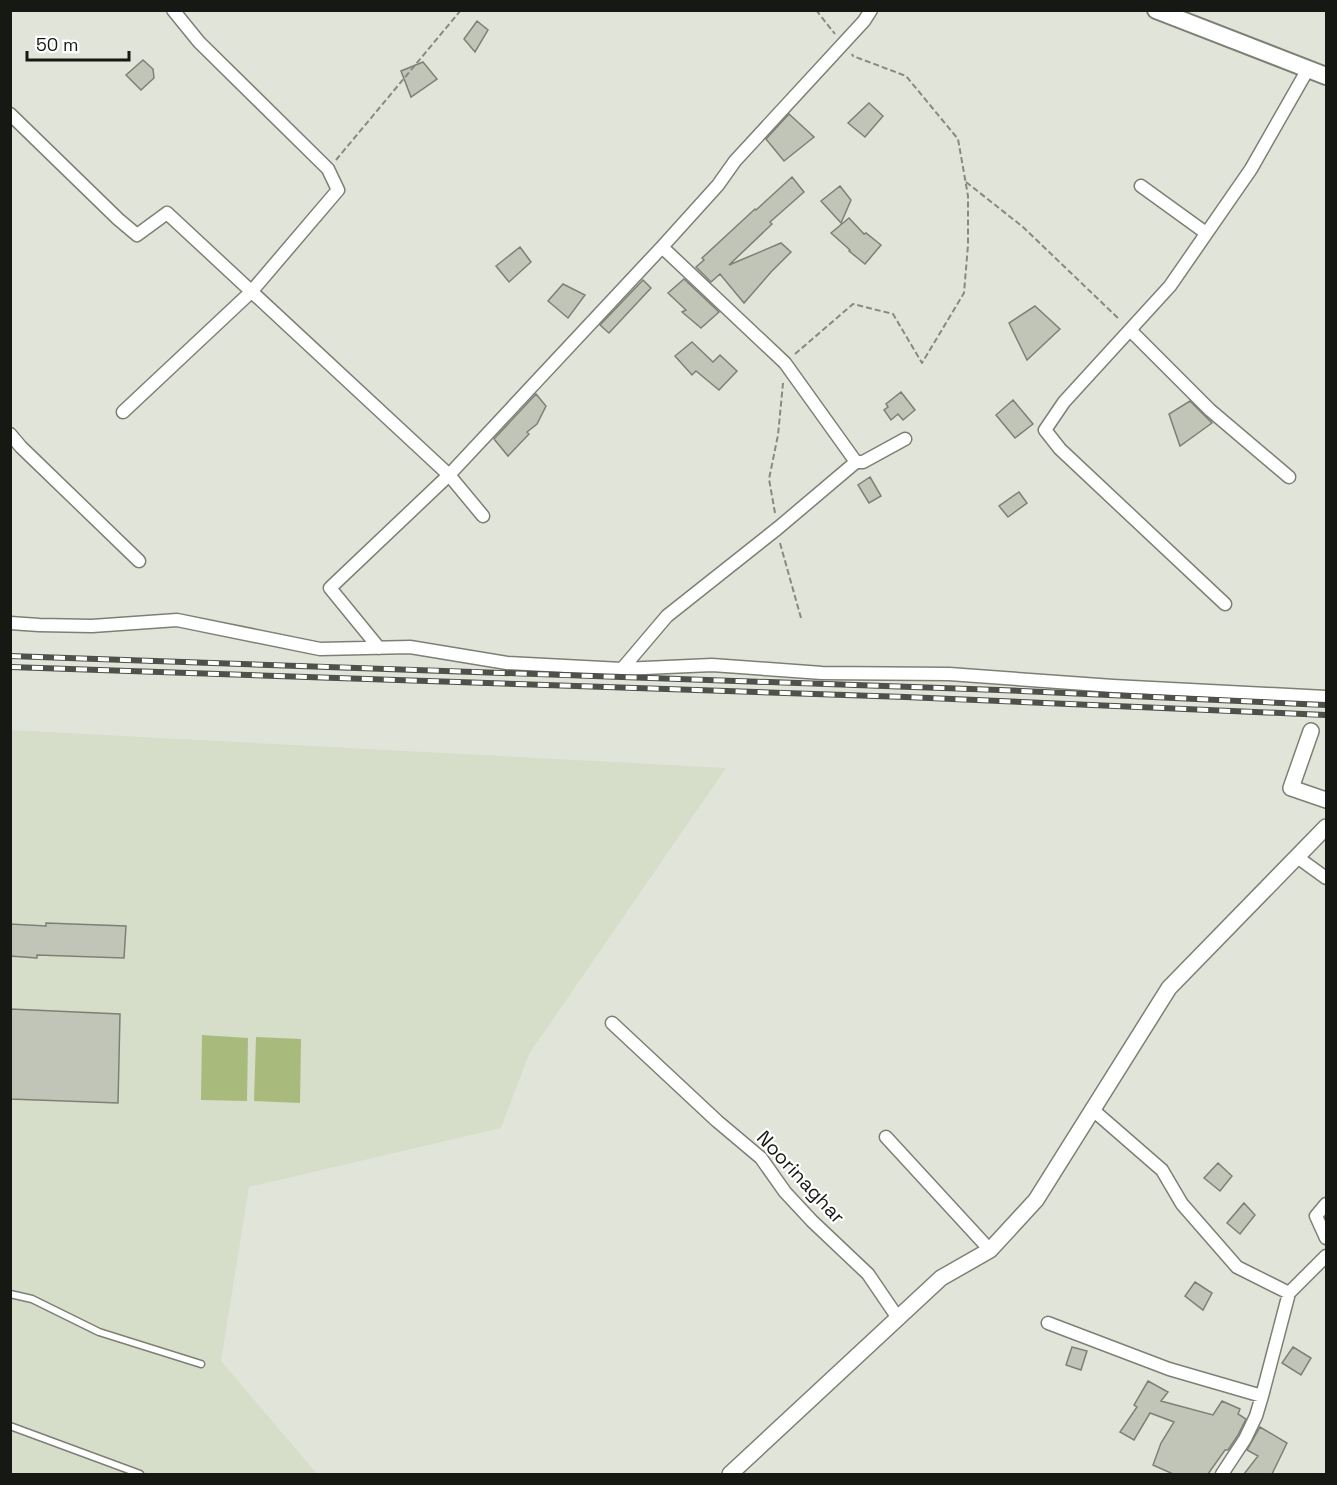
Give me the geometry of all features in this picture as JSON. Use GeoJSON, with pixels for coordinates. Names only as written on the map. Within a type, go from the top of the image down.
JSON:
{"type":"FeatureCollection","features":[{"type":"Feature","properties":{"kind":"main road"},"geometry":{"type":"LineString","coordinates":[[1156,10],[1326,76]]}},
{"type":"Feature","properties":{"kind":"street"},"geometry":{"type":"LineString","coordinates":[[123,412],[251,292],[338,190],[328,169],[199,42],[173,10]]}},
{"type":"Feature","properties":{"kind":"street"},"geometry":{"type":"LineString","coordinates":[[379,648],[330,588],[449,475],[662,248],[718,185],[735,161],[864,21],[871,10]]}},
{"type":"Feature","properties":{"kind":"street"},"geometry":{"type":"LineString","coordinates":[[1225,604],[1060,449],[1045,430],[1064,402],[1170,286],[1251,169],[1308,69]]}},
{"type":"Feature","properties":{"kind":"street"},"geometry":{"type":"LineString","coordinates":[[10,114],[137,236],[167,213],[449,475],[483,516]]}},
{"type":"Feature","properties":{"kind":"street"},"geometry":{"type":"LineString","coordinates":[[1141,186],[1206,233]]}},
{"type":"Feature","properties":{"kind":"street"},"geometry":{"type":"LineString","coordinates":[[662,248],[785,363],[856,462]]}},
{"type":"Feature","properties":{"kind":"street"},"geometry":{"type":"LineString","coordinates":[[1131,331],[1210,410],[1289,477]]}},
{"type":"Feature","properties":{"kind":"street"},"geometry":{"type":"LineString","coordinates":[[10,434],[138,561]]}},
{"type":"Feature","properties":{"kind":"street"},"geometry":{"type":"LineString","coordinates":[[622,669],[667,616],[778,528],[856,462],[863,462],[905,439]]}},
{"type":"Feature","properties":{"kind":"street"},"geometry":{"type":"LineString","coordinates":[[10,622],[92,627],[177,620],[320,649],[410,647],[507,663],[622,669],[712,666],[822,673],[949,674],[1113,686],[1326,697]]}},
{"type":"Feature","properties":{"kind":"street"},"geometry":{"type":"LineString","coordinates":[[1311,731],[1290,788],[1326,800]]}},
{"type":"Feature","properties":{"kind":"street"},"geometry":{"type":"LineString","coordinates":[[730,1474],[941,1278],[990,1250],[1036,1200],[1170,988],[1326,827]]}},
{"type":"Feature","properties":{"kind":"street"},"geometry":{"type":"LineString","coordinates":[[1297,857],[1326,878]]}},
{"type":"Feature","properties":{"kind":"street","name":"Noorinaghar"},"geometry":{"type":"LineString","coordinates":[[612,1023],[717,1121],[761,1158],[785,1192],[868,1274],[898,1318]]}},
{"type":"Feature","properties":{"kind":"street"},"geometry":{"type":"LineString","coordinates":[[1093,1110],[1162,1170],[1182,1204],[1238,1267],[1289,1293]]}},
{"type":"Feature","properties":{"kind":"street"},"geometry":{"type":"LineString","coordinates":[[886,1137],[990,1250]]}},
{"type":"Feature","properties":{"kind":"street"},"geometry":{"type":"LineString","coordinates":[[1326,1204],[1316,1216],[1326,1238]]}},
{"type":"Feature","properties":{"kind":"street"},"geometry":{"type":"LineString","coordinates":[[1222,1474],[1256,1416],[1289,1293],[1326,1256]]}},
{"type":"Feature","properties":{"kind":"street"},"geometry":{"type":"LineString","coordinates":[[1048,1323],[1169,1369],[1262,1396]]}},
{"type":"Feature","properties":{"kind":"lane"},"geometry":{"type":"LineString","coordinates":[[10,1294],[32,1299],[99,1332],[201,1364]]}},
{"type":"Feature","properties":{"kind":"lane"},"geometry":{"type":"LineString","coordinates":[[10,1426],[140,1474]]}},
{"type":"Feature","properties":{"kind":"path"},"geometry":{"type":"LineString","coordinates":[[328,169],[461,10]]}},
{"type":"Feature","properties":{"kind":"path"},"geometry":{"type":"LineString","coordinates":[[801,618],[782,551],[769,479],[778,435],[785,363],[853,304],[893,314],[922,363],[964,293],[968,245],[968,196],[958,139],[906,76],[853,56],[816,10]]}},
{"type":"Feature","properties":{"kind":"path"},"geometry":{"type":"LineString","coordinates":[[966,182],[1023,227],[1131,331]]}},
{"type":"Feature","properties":{"kind":"shaded area"},"geometry":{"type":"Polygon","coordinates":[[[10,730],[726,768],[529,1054],[501,1128],[249,1187],[221,1361],[317,1474],[11,1474],[10,730]]]}},
{"type":"Feature","properties":{"kind":"shaded area"},"geometry":{"type":"Polygon","coordinates":[[[202,1035],[248,1038],[247,1101],[201,1100],[202,1035]]]}},
{"type":"Feature","properties":{"kind":"shaded area"},"geometry":{"type":"Polygon","coordinates":[[[256,1037],[301,1039],[300,1103],[254,1101],[256,1037]]]}},
{"type":"Feature","properties":{"kind":"building"},"geometry":{"type":"Polygon","coordinates":[[[477,21],[488,30],[475,52],[464,39],[477,21]]]}},
{"type":"Feature","properties":{"kind":"building"},"geometry":{"type":"Polygon","coordinates":[[[143,60],[153,69],[154,78],[141,90],[126,75],[143,60]]]}},
{"type":"Feature","properties":{"kind":"building"},"geometry":{"type":"Polygon","coordinates":[[[423,62],[437,79],[411,97],[401,71],[423,62]]]}},
{"type":"Feature","properties":{"kind":"building"},"geometry":{"type":"Polygon","coordinates":[[[869,103],[883,116],[865,137],[848,123],[869,103]]]}},
{"type":"Feature","properties":{"kind":"building"},"geometry":{"type":"Polygon","coordinates":[[[789,114],[814,137],[784,161],[766,139],[789,114]]]}},
{"type":"Feature","properties":{"kind":"building"},"geometry":{"type":"Polygon","coordinates":[[[792,177],[804,192],[770,222],[772,224],[729,265],[781,243],[791,252],[744,303],[720,274],[711,282],[696,267],[704,260],[702,258],[792,177]]]}},
{"type":"Feature","properties":{"kind":"building"},"geometry":{"type":"Polygon","coordinates":[[[840,186],[851,200],[841,223],[821,201],[840,186]]]}},
{"type":"Feature","properties":{"kind":"building"},"geometry":{"type":"Polygon","coordinates":[[[849,218],[864,234],[866,233],[881,245],[865,264],[831,233],[849,218]]]}},
{"type":"Feature","properties":{"kind":"building"},"geometry":{"type":"Polygon","coordinates":[[[520,247],[531,262],[509,282],[496,266],[520,247]]]}},
{"type":"Feature","properties":{"kind":"building"},"geometry":{"type":"Polygon","coordinates":[[[684,279],[719,312],[701,328],[682,312],[686,310],[668,293],[684,279]]]}},
{"type":"Feature","properties":{"kind":"building"},"geometry":{"type":"Polygon","coordinates":[[[643,280],[651,288],[609,333],[600,325],[643,280]]]}},
{"type":"Feature","properties":{"kind":"building"},"geometry":{"type":"Polygon","coordinates":[[[563,284],[585,295],[568,318],[548,301],[563,284]]]}},
{"type":"Feature","properties":{"kind":"building"},"geometry":{"type":"Polygon","coordinates":[[[1035,306],[1060,329],[1027,360],[1009,323],[1035,306]]]}},
{"type":"Feature","properties":{"kind":"building"},"geometry":{"type":"Polygon","coordinates":[[[692,342],[713,362],[720,355],[737,371],[719,390],[696,371],[692,375],[675,356],[692,342]]]}},
{"type":"Feature","properties":{"kind":"building"},"geometry":{"type":"Polygon","coordinates":[[[901,392],[915,410],[903,420],[898,414],[891,420],[884,410],[888,407],[886,404],[901,392]]]}},
{"type":"Feature","properties":{"kind":"building"},"geometry":{"type":"Polygon","coordinates":[[[536,394],[546,406],[537,424],[527,432],[529,434],[508,456],[494,439],[536,394]]]}},
{"type":"Feature","properties":{"kind":"building"},"geometry":{"type":"Polygon","coordinates":[[[1013,400],[1033,424],[1015,438],[996,415],[1013,400]]]}},
{"type":"Feature","properties":{"kind":"building"},"geometry":{"type":"Polygon","coordinates":[[[1190,401],[1212,423],[1180,446],[1169,414],[1190,401]]]}},
{"type":"Feature","properties":{"kind":"building"},"geometry":{"type":"Polygon","coordinates":[[[870,477],[881,496],[869,503],[858,485],[870,477]]]}},
{"type":"Feature","properties":{"kind":"building"},"geometry":{"type":"Polygon","coordinates":[[[1019,492],[1027,503],[1008,517],[999,506],[1019,492]]]}},
{"type":"Feature","properties":{"kind":"building"},"geometry":{"type":"Polygon","coordinates":[[[46,923],[126,926],[124,958],[10,956],[10,924],[46,926],[46,923]]]}},
{"type":"Feature","properties":{"kind":"building"},"geometry":{"type":"Polygon","coordinates":[[[10,1009],[120,1014],[118,1103],[10,1099],[10,1009]]]}},
{"type":"Feature","properties":{"kind":"building"},"geometry":{"type":"Polygon","coordinates":[[[1218,1163],[1232,1176],[1220,1191],[1204,1178],[1218,1163]]]}},
{"type":"Feature","properties":{"kind":"building"},"geometry":{"type":"Polygon","coordinates":[[[1244,1203],[1255,1215],[1240,1234],[1227,1223],[1244,1203]]]}},
{"type":"Feature","properties":{"kind":"building"},"geometry":{"type":"Polygon","coordinates":[[[1195,1282],[1212,1293],[1203,1310],[1185,1296],[1195,1282]]]}},
{"type":"Feature","properties":{"kind":"building"},"geometry":{"type":"Polygon","coordinates":[[[1072,1347],[1087,1351],[1081,1370],[1066,1365],[1072,1347]]]}},
{"type":"Feature","properties":{"kind":"building"},"geometry":{"type":"Polygon","coordinates":[[[1293,1347],[1311,1358],[1301,1375],[1282,1363],[1293,1347]]]}},
{"type":"Feature","properties":{"kind":"building"},"geometry":{"type":"Polygon","coordinates":[[[1148,1381],[1168,1392],[1161,1401],[1213,1415],[1222,1401],[1240,1409],[1238,1414],[1246,1419],[1228,1450],[1225,1450],[1208,1474],[1173,1474],[1153,1465],[1161,1443],[1174,1422],[1150,1413],[1134,1440],[1120,1432],[1137,1407],[1134,1405],[1148,1381]]]}},
{"type":"Feature","properties":{"kind":"building"},"geometry":{"type":"Polygon","coordinates":[[[1260,1427],[1287,1443],[1272,1474],[1244,1474],[1258,1456],[1247,1450],[1260,1427]]]}},
{"type":"Feature","properties":{"kind":"railway"},"geometry":{"type":"LineString","coordinates":[[10,656],[999,690],[1326,705]]}},
{"type":"Feature","properties":{"kind":"railway"},"geometry":{"type":"LineString","coordinates":[[10,667],[905,697],[1326,715]]}}]}
